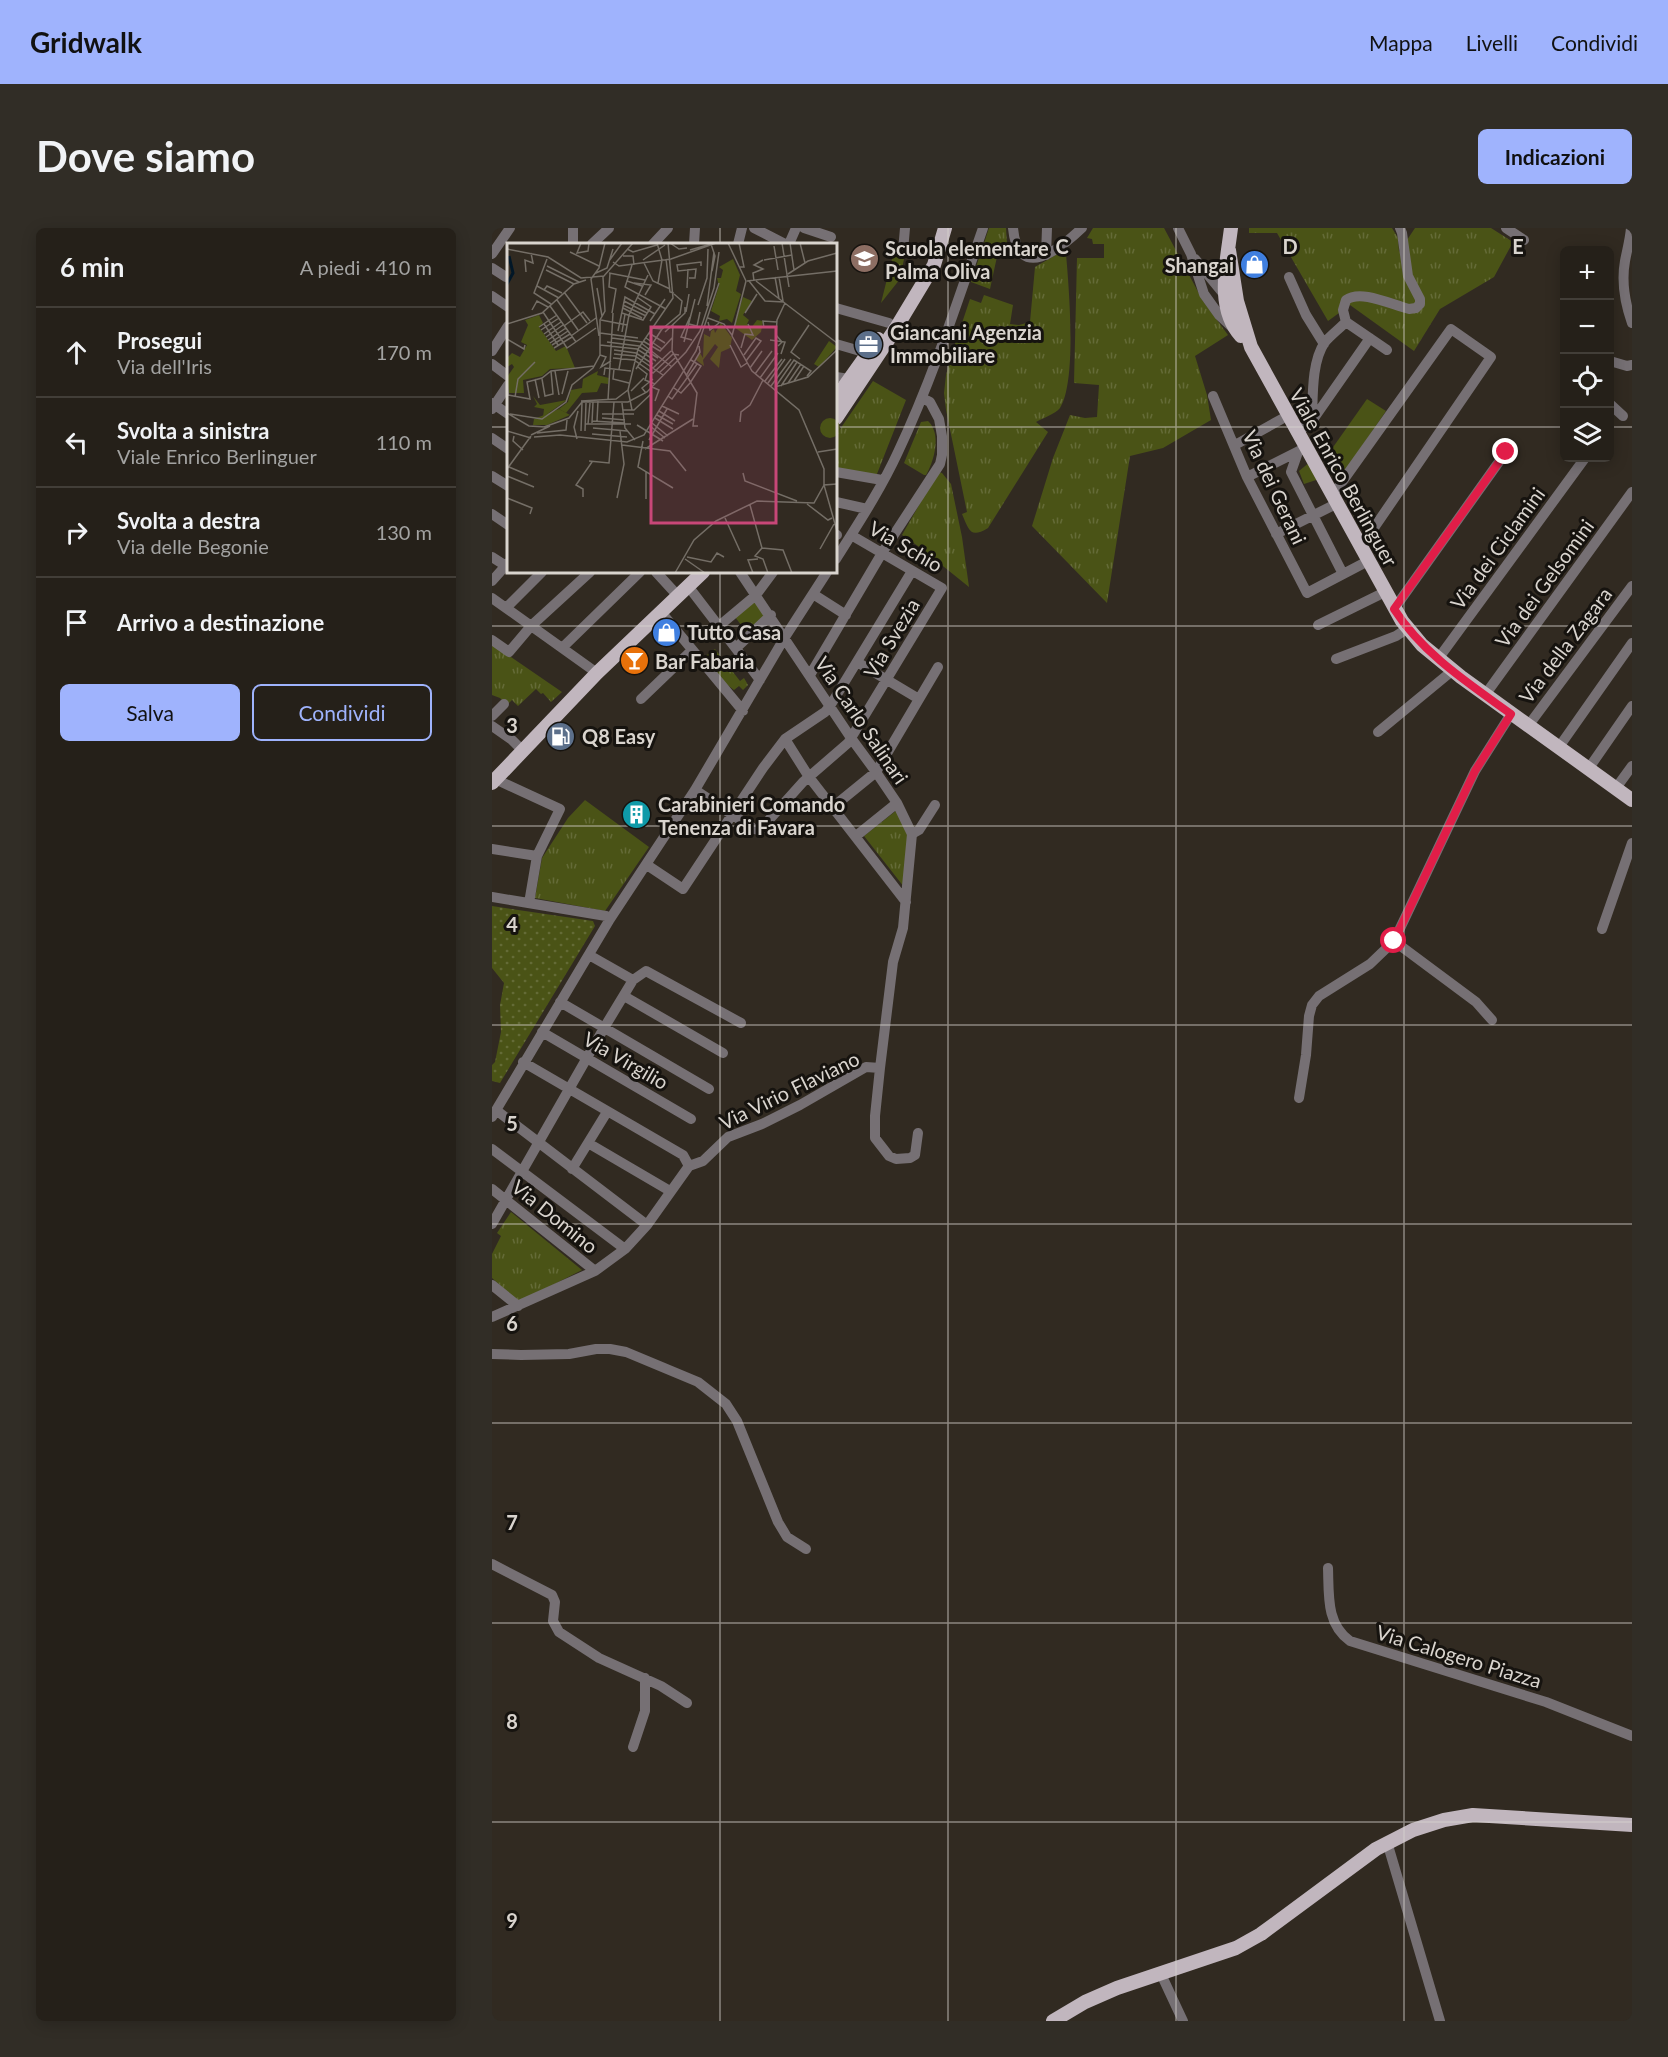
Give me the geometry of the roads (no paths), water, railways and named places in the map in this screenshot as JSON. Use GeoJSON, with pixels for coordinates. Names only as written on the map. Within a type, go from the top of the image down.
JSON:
{"type":"FeatureCollection","features":[{"type":"Feature","properties":{"kind":"main road"},"geometry":{"type":"LineString","coordinates":[[837,416],[896,328],[934,265],[945,228]]}},
{"type":"Feature","properties":{"kind":"main road"},"geometry":{"type":"LineString","coordinates":[[1231,228],[1224,294],[1230,318],[1239,326]]}},
{"type":"Feature","properties":{"kind":"main road"},"geometry":{"type":"LineString","coordinates":[[1229,250],[1239,326]]}},
{"type":"Feature","properties":{"kind":"main road"},"geometry":{"type":"LineString","coordinates":[[837,395],[842,378],[867,353],[889,323],[927,261],[936,253]]}},
{"type":"Feature","properties":{"kind":"main road","name":"Viale Enrico Berlinguer"},"geometry":{"type":"LineString","coordinates":[[1239,326],[1298,432],[1302,449],[1335,498],[1394,609],[1408,628],[1452,671],[1632,800]]}},
{"type":"Feature","properties":{"kind":"main road"},"geometry":{"type":"LineString","coordinates":[[494,781],[597,673],[703,573]]}},
{"type":"Feature","properties":{"kind":"main road"},"geometry":{"type":"LineString","coordinates":[[1053,2021],[1085,2002],[1117,1988],[1217,1956],[1261,1934],[1387,1842],[1444,1820],[1473,1815],[1632,1825]]}},
{"type":"Feature","properties":{"kind":"street"},"geometry":{"type":"LineString","coordinates":[[492,254],[504,245],[510,228]]}},
{"type":"Feature","properties":{"kind":"street"},"geometry":{"type":"LineString","coordinates":[[593,243],[609,228]]}},
{"type":"Feature","properties":{"kind":"street"},"geometry":{"type":"LineString","coordinates":[[653,243],[669,228]]}},
{"type":"Feature","properties":{"kind":"street"},"geometry":{"type":"LineString","coordinates":[[694,243],[695,228]]}},
{"type":"Feature","properties":{"kind":"street"},"geometry":{"type":"LineString","coordinates":[[738,243],[742,228]]}},
{"type":"Feature","properties":{"kind":"street"},"geometry":{"type":"LineString","coordinates":[[754,228],[785,243]]}},
{"type":"Feature","properties":{"kind":"street"},"geometry":{"type":"LineString","coordinates":[[788,243],[796,228]]}},
{"type":"Feature","properties":{"kind":"street"},"geometry":{"type":"LineString","coordinates":[[804,228],[831,236]]}},
{"type":"Feature","properties":{"kind":"street"},"geometry":{"type":"LineString","coordinates":[[903,251],[905,228]]}},
{"type":"Feature","properties":{"kind":"street"},"geometry":{"type":"LineString","coordinates":[[837,557],[867,509],[897,453],[921,398],[983,228]]}},
{"type":"Feature","properties":{"kind":"street"},"geometry":{"type":"LineString","coordinates":[[1013,228],[1016,245],[1024,255],[1034,258],[1046,255],[1065,244],[1082,228]]}},
{"type":"Feature","properties":{"kind":"street"},"geometry":{"type":"LineString","coordinates":[[1046,255],[1047,228]]}},
{"type":"Feature","properties":{"kind":"street"},"geometry":{"type":"LineString","coordinates":[[1178,228],[1191,254],[1204,294],[1220,315],[1239,326]]}},
{"type":"Feature","properties":{"kind":"street"},"geometry":{"type":"LineString","coordinates":[[1387,350],[1346,322],[1343,315],[1344,304],[1353,296],[1363,296],[1409,309],[1418,306],[1420,299],[1406,267],[1404,242],[1400,228]]}},
{"type":"Feature","properties":{"kind":"street"},"geometry":{"type":"LineString","coordinates":[[1506,228],[1524,240]]}},
{"type":"Feature","properties":{"kind":"street"},"geometry":{"type":"LineString","coordinates":[[1631,228],[1630,246],[1624,270],[1624,289],[1626,306],[1632,323]]}},
{"type":"Feature","properties":{"kind":"street"},"geometry":{"type":"LineString","coordinates":[[1191,254],[1224,294]]}},
{"type":"Feature","properties":{"kind":"street"},"geometry":{"type":"LineString","coordinates":[[492,268],[506,277]]}},
{"type":"Feature","properties":{"kind":"street"},"geometry":{"type":"LineString","coordinates":[[1289,277],[1306,315],[1324,344]]}},
{"type":"Feature","properties":{"kind":"street"},"geometry":{"type":"LineString","coordinates":[[1204,294],[1216,297],[1224,294],[1233,282]]}},
{"type":"Feature","properties":{"kind":"street"},"geometry":{"type":"LineString","coordinates":[[492,296],[507,306]]}},
{"type":"Feature","properties":{"kind":"street"},"geometry":{"type":"LineString","coordinates":[[837,308],[889,323]]}},
{"type":"Feature","properties":{"kind":"street"},"geometry":{"type":"LineString","coordinates":[[1312,421],[1313,382],[1324,344],[1346,322]]}},
{"type":"Feature","properties":{"kind":"street"},"geometry":{"type":"LineString","coordinates":[[492,351],[507,328]]}},
{"type":"Feature","properties":{"kind":"street"},"geometry":{"type":"LineString","coordinates":[[1276,534],[1314,515],[1335,498],[1337,489],[1451,329],[1491,357],[1365,541],[1359,544]]}},
{"type":"Feature","properties":{"kind":"street"},"geometry":{"type":"LineString","coordinates":[[1298,432],[1312,421],[1370,339]]}},
{"type":"Feature","properties":{"kind":"street"},"geometry":{"type":"LineString","coordinates":[[837,344],[867,353]]}},
{"type":"Feature","properties":{"kind":"street"},"geometry":{"type":"LineString","coordinates":[[1614,363],[1632,365]]}},
{"type":"Feature","properties":{"kind":"street"},"geometry":{"type":"LineString","coordinates":[[492,364],[507,375]]}},
{"type":"Feature","properties":{"kind":"street"},"geometry":{"type":"LineString","coordinates":[[507,386],[493,406],[507,413]]}},
{"type":"Feature","properties":{"kind":"street","name":"Via dei Gerani"},"geometry":{"type":"LineString","coordinates":[[1213,396],[1247,477],[1307,593],[1343,574]]}},
{"type":"Feature","properties":{"kind":"street"},"geometry":{"type":"LineString","coordinates":[[810,675],[882,553],[940,464],[943,443],[940,424],[930,402],[921,398]]}},
{"type":"Feature","properties":{"kind":"street"},"geometry":{"type":"LineString","coordinates":[[1614,408],[1623,416]]}},
{"type":"Feature","properties":{"kind":"street"},"geometry":{"type":"LineString","coordinates":[[1234,445],[1289,415]]}},
{"type":"Feature","properties":{"kind":"street"},"geometry":{"type":"LineString","coordinates":[[492,438],[507,448]]}},
{"type":"Feature","properties":{"kind":"street"},"geometry":{"type":"LineString","coordinates":[[1247,477],[1302,449]]}},
{"type":"Feature","properties":{"kind":"street"},"geometry":{"type":"LineString","coordinates":[[1302,449],[1291,472],[1343,574],[1368,561]]}},
{"type":"Feature","properties":{"kind":"street"},"geometry":{"type":"LineString","coordinates":[[1394,609],[1506,452]]}},
{"type":"Feature","properties":{"kind":"street","name":"Via dei Ciclamini"},"geometry":{"type":"LineString","coordinates":[[1438,659],[1582,462]]}},
{"type":"Feature","properties":{"kind":"street"},"geometry":{"type":"LineString","coordinates":[[837,472],[882,480]]}},
{"type":"Feature","properties":{"kind":"street"},"geometry":{"type":"LineString","coordinates":[[492,476],[507,485]]}},
{"type":"Feature","properties":{"kind":"street","name":"Via dei Gelsomini"},"geometry":{"type":"LineString","coordinates":[[1485,695],[1632,492]]}},
{"type":"Feature","properties":{"kind":"street"},"geometry":{"type":"LineString","coordinates":[[837,502],[867,509]]}},
{"type":"Feature","properties":{"kind":"street"},"geometry":{"type":"LineString","coordinates":[[492,514],[507,524]]}},
{"type":"Feature","properties":{"kind":"street","name":"Via Schio"},"geometry":{"type":"LineString","coordinates":[[851,535],[942,588]]}},
{"type":"Feature","properties":{"kind":"street"},"geometry":{"type":"LineString","coordinates":[[492,557],[507,565],[492,581]]}},
{"type":"Feature","properties":{"kind":"street"},"geometry":{"type":"LineString","coordinates":[[647,865],[683,889],[763,768],[785,739],[825,712],[830,706],[912,571]]}},
{"type":"Feature","properties":{"kind":"street"},"geometry":{"type":"LineString","coordinates":[[506,608],[542,573]]}},
{"type":"Feature","properties":{"kind":"street"},"geometry":{"type":"LineString","coordinates":[[492,640],[509,652],[531,626],[589,573]]}},
{"type":"Feature","properties":{"kind":"street"},"geometry":{"type":"LineString","coordinates":[[562,648],[639,573]]}},
{"type":"Feature","properties":{"kind":"street"},"geometry":{"type":"LineString","coordinates":[[657,573],[683,591],[719,626],[760,680]]}},
{"type":"Feature","properties":{"kind":"street","name":"Via Carlo Salinari"},"geometry":{"type":"LineString","coordinates":[[741,573],[897,803],[912,834]]}},
{"type":"Feature","properties":{"kind":"street"},"geometry":{"type":"LineString","coordinates":[[719,626],[756,595],[772,573]]}},
{"type":"Feature","properties":{"kind":"street"},"geometry":{"type":"LineString","coordinates":[[647,1225],[538,1143],[494,1114],[610,919],[695,790],[785,637],[826,573]]}},
{"type":"Feature","properties":{"kind":"street","name":"Via della Zagara"},"geometry":{"type":"LineString","coordinates":[[1528,726],[1632,586]]}},
{"type":"Feature","properties":{"kind":"street","name":"Via Svezia"},"geometry":{"type":"LineString","coordinates":[[733,815],[754,829],[760,830],[809,777],[848,744],[942,588]]}},
{"type":"Feature","properties":{"kind":"street"},"geometry":{"type":"LineString","coordinates":[[1318,625],[1385,591]]}},
{"type":"Feature","properties":{"kind":"street"},"geometry":{"type":"LineString","coordinates":[[813,594],[846,615]]}},
{"type":"Feature","properties":{"kind":"street"},"geometry":{"type":"LineString","coordinates":[[492,598],[597,673]]}},
{"type":"Feature","properties":{"kind":"street"},"geometry":{"type":"LineString","coordinates":[[661,612],[743,711]]}},
{"type":"Feature","properties":{"kind":"street"},"geometry":{"type":"LineString","coordinates":[[736,648],[771,615]]}},
{"type":"Feature","properties":{"kind":"street"},"geometry":{"type":"LineString","coordinates":[[1336,659],[1396,636],[1408,628]]}},
{"type":"Feature","properties":{"kind":"street"},"geometry":{"type":"LineString","coordinates":[[1559,747],[1632,643]]}},
{"type":"Feature","properties":{"kind":"street"},"geometry":{"type":"LineString","coordinates":[[641,699],[692,650]]}},
{"type":"Feature","properties":{"kind":"street"},"geometry":{"type":"LineString","coordinates":[[857,662],[919,699]]}},
{"type":"Feature","properties":{"kind":"street"},"geometry":{"type":"LineString","coordinates":[[833,807],[876,772],[938,667]]}},
{"type":"Feature","properties":{"kind":"street"},"geometry":{"type":"LineString","coordinates":[[1378,732],[1452,671]]}},
{"type":"Feature","properties":{"kind":"street"},"geometry":{"type":"LineString","coordinates":[[492,716],[504,704]]}},
{"type":"Feature","properties":{"kind":"street"},"geometry":{"type":"LineString","coordinates":[[1588,768],[1632,706]]}},
{"type":"Feature","properties":{"kind":"street"},"geometry":{"type":"LineString","coordinates":[[1299,1098],[1312,1005],[1320,996],[1370,964],[1394,941],[1475,771],[1511,714]]}},
{"type":"Feature","properties":{"kind":"street"},"geometry":{"type":"LineString","coordinates":[[492,726],[522,750]]}},
{"type":"Feature","properties":{"kind":"street"},"geometry":{"type":"LineString","coordinates":[[785,739],[809,777],[906,902]]}},
{"type":"Feature","properties":{"kind":"street"},"geometry":{"type":"LineString","coordinates":[[1616,788],[1628,776],[1632,766]]}},
{"type":"Feature","properties":{"kind":"street"},"geometry":{"type":"LineString","coordinates":[[494,781],[560,809],[537,856],[528,903]]}},
{"type":"Feature","properties":{"kind":"street"},"geometry":{"type":"LineString","coordinates":[[695,790],[733,815]]}},
{"type":"Feature","properties":{"kind":"street"},"geometry":{"type":"LineString","coordinates":[[856,836],[897,803]]}},
{"type":"Feature","properties":{"kind":"street"},"geometry":{"type":"LineString","coordinates":[[918,1133],[915,1155],[910,1158],[889,1156],[875,1138],[875,1116],[893,962],[903,928],[912,834],[919,830],[935,805]]}},
{"type":"Feature","properties":{"kind":"street"},"geometry":{"type":"LineString","coordinates":[[1602,929],[1632,843]]}},
{"type":"Feature","properties":{"kind":"street"},"geometry":{"type":"LineString","coordinates":[[492,849],[537,856]]}},
{"type":"Feature","properties":{"kind":"street"},"geometry":{"type":"LineString","coordinates":[[492,897],[606,916],[610,919]]}},
{"type":"Feature","properties":{"kind":"street"},"geometry":{"type":"LineString","coordinates":[[1394,941],[1476,1002],[1492,1020]]}},
{"type":"Feature","properties":{"kind":"street"},"geometry":{"type":"LineString","coordinates":[[589,955],[633,980]]}},
{"type":"Feature","properties":{"kind":"street"},"geometry":{"type":"LineString","coordinates":[[492,1224],[633,980],[646,971],[741,1023]]}},
{"type":"Feature","properties":{"kind":"street"},"geometry":{"type":"LineString","coordinates":[[624,996],[723,1053]]}},
{"type":"Feature","properties":{"kind":"street"},"geometry":{"type":"LineString","coordinates":[[560,1002],[709,1089]]}},
{"type":"Feature","properties":{"kind":"street","name":"Via Virgilio"},"geometry":{"type":"LineString","coordinates":[[542,1032],[691,1119]]}},
{"type":"Feature","properties":{"kind":"street"},"geometry":{"type":"LineString","coordinates":[[523,1062],[683,1155],[689,1166]]}},
{"type":"Feature","properties":{"kind":"street","name":"Via Virio Flaviano"},"geometry":{"type":"LineString","coordinates":[[492,1317],[595,1271],[625,1249],[647,1225],[689,1166],[703,1161],[728,1137],[762,1124],[800,1105],[866,1068],[880,1068]]}},
{"type":"Feature","properties":{"kind":"street"},"geometry":{"type":"LineString","coordinates":[[572,1169],[607,1112]]}},
{"type":"Feature","properties":{"kind":"street"},"geometry":{"type":"LineString","coordinates":[[588,1143],[669,1191]]}},
{"type":"Feature","properties":{"kind":"street"},"geometry":{"type":"LineString","coordinates":[[492,1149],[625,1249]]}},
{"type":"Feature","properties":{"kind":"street","name":"Via Domino"},"geometry":{"type":"LineString","coordinates":[[492,1189],[595,1271]]}},
{"type":"Feature","properties":{"kind":"street"},"geometry":{"type":"LineString","coordinates":[[492,1285],[518,1306]]}},
{"type":"Feature","properties":{"kind":"street"},"geometry":{"type":"LineString","coordinates":[[492,1354],[569,1354],[610,1349],[635,1355],[698,1382],[726,1404],[737,1421],[778,1522],[787,1537],[806,1550]]}},
{"type":"Feature","properties":{"kind":"street"},"geometry":{"type":"LineString","coordinates":[[492,1564],[552,1595],[555,1602],[553,1621],[559,1632],[599,1658],[661,1686],[687,1703]]}},
{"type":"Feature","properties":{"kind":"street","name":"Via Calogero Piazza"},"geometry":{"type":"LineString","coordinates":[[1328,1568],[1333,1622],[1340,1634],[1350,1641],[1546,1702],[1632,1736]]}},
{"type":"Feature","properties":{"kind":"street"},"geometry":{"type":"LineString","coordinates":[[633,1747],[645,1711],[645,1678]]}},
{"type":"Feature","properties":{"kind":"street"},"geometry":{"type":"LineString","coordinates":[[1387,1842],[1440,2021]]}},
{"type":"Feature","properties":{"kind":"street"},"geometry":{"type":"LineString","coordinates":[[1161,1974],[1183,2021]]}},
{"type":"Feature","properties":{"kind":"place","name":"Scuola elementare Palma Oliva"},"geometry":{"type":"Point","coordinates":[864,259]}},
{"type":"Feature","properties":{"kind":"place","name":"Shangai"},"geometry":{"type":"Point","coordinates":[1255,265]}},
{"type":"Feature","properties":{"kind":"place","name":"Giancani Agenzia Immobiliare"},"geometry":{"type":"Point","coordinates":[869,344]}},
{"type":"Feature","properties":{"kind":"place","name":"Tutto Casa"},"geometry":{"type":"Point","coordinates":[666,632]}},
{"type":"Feature","properties":{"kind":"place","name":"Bar Fabaria"},"geometry":{"type":"Point","coordinates":[634,661]}},
{"type":"Feature","properties":{"kind":"place","name":"Q8 Easy"},"geometry":{"type":"Point","coordinates":[561,736]}},
{"type":"Feature","properties":{"kind":"place","name":"Carabinieri Comando Tenenza di Favara"},"geometry":{"type":"Point","coordinates":[637,815]}}]}
